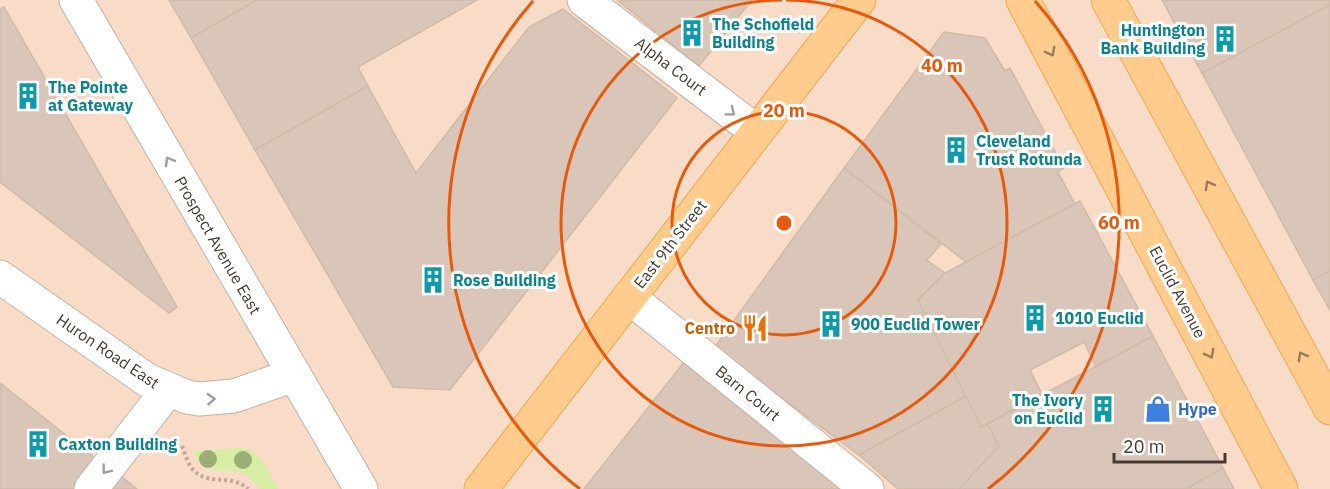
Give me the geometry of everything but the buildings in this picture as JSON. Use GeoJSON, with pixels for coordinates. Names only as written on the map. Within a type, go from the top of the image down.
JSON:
{"type":"FeatureCollection","features":[{"type":"Feature","properties":{"kind":"main road","name":"East 9th Street"},"geometry":{"type":"LineString","coordinates":[[481,489],[859,0]]}},
{"type":"Feature","properties":{"kind":"main road","name":"Euclid Avenue"},"geometry":{"type":"LineString","coordinates":[[1023,0],[1281,489]]}},
{"type":"Feature","properties":{"kind":"main road"},"geometry":{"type":"LineString","coordinates":[[1108,0],[1330,408]]}},
{"type":"Feature","properties":{"kind":"street","name":"Prospect Avenue East"},"geometry":{"type":"LineString","coordinates":[[76,0],[361,489]]}},
{"type":"Feature","properties":{"kind":"street","name":"Alpha Court"},"geometry":{"type":"LineString","coordinates":[[584,0],[757,132]]}},
{"type":"Feature","properties":{"kind":"street","name":"Huron Road East"},"geometry":{"type":"LineString","coordinates":[[0,277],[147,380],[168,390],[199,399],[217,399],[234,396],[294,375]]}},
{"type":"Feature","properties":{"kind":"street","name":"Barn Court"},"geometry":{"type":"LineString","coordinates":[[628,297],[867,489]]}},
{"type":"Feature","properties":{"kind":"street"},"geometry":{"type":"LineString","coordinates":[[91,489],[168,390]]}},
{"type":"Feature","properties":{"kind":"path"},"geometry":{"type":"LineString","coordinates":[[182,446],[189,464],[197,473],[208,479],[235,481],[248,489]]}},
{"type":"Feature","properties":{"kind":"shaded area"},"geometry":{"type":"Polygon","coordinates":[[[0,0],[1330,0],[1330,489],[0,489],[0,0]]]}},
{"type":"Feature","properties":{"kind":"green space"},"geometry":{"type":"Polygon","coordinates":[[[241,448],[260,458],[278,489],[259,489],[243,473],[208,468],[200,462],[193,451],[241,448]]]}},
{"type":"Feature","properties":{"kind":"place","name":"The Schofield Building"},"geometry":{"type":"Point","coordinates":[692,33]}},
{"type":"Feature","properties":{"kind":"place","name":"Huntington Bank Building"},"geometry":{"type":"Point","coordinates":[1225,39]}},
{"type":"Feature","properties":{"kind":"place","name":"The Pointe at Gateway"},"geometry":{"type":"Point","coordinates":[28,96]}},
{"type":"Feature","properties":{"kind":"place","name":"Cleveland Trust Rotunda"},"geometry":{"type":"Point","coordinates":[956,150]}},
{"type":"Feature","properties":{"kind":"place","name":"Rose Building"},"geometry":{"type":"Point","coordinates":[433,280]}},
{"type":"Feature","properties":{"kind":"place","name":"1010 Euclid"},"geometry":{"type":"Point","coordinates":[1035,318]}},
{"type":"Feature","properties":{"kind":"place","name":"900 Euclid Tower"},"geometry":{"type":"Point","coordinates":[831,324]}},
{"type":"Feature","properties":{"kind":"place","name":"Centro"},"geometry":{"type":"Point","coordinates":[755,328]}},
{"type":"Feature","properties":{"kind":"place","name":"The Ivory on Euclid"},"geometry":{"type":"Point","coordinates":[1103,409]}},
{"type":"Feature","properties":{"kind":"place","name":"Hype"},"geometry":{"type":"Point","coordinates":[1158,409]}},
{"type":"Feature","properties":{"kind":"place","name":"Caxton Building"},"geometry":{"type":"Point","coordinates":[38,444]}}]}
